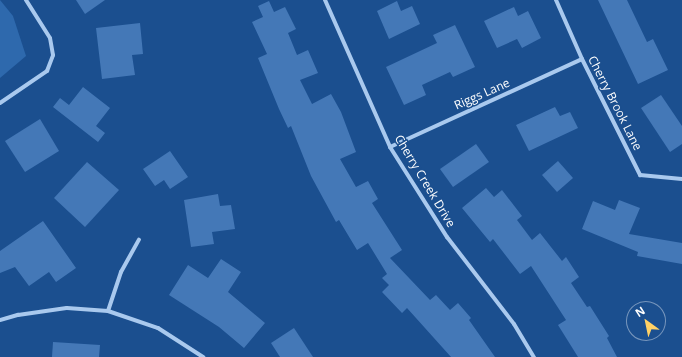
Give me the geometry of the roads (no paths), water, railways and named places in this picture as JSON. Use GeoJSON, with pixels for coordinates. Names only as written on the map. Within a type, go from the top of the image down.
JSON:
{"type":"FeatureCollection","features":[{"type":"Feature","properties":{"kind":"street"},"geometry":{"type":"LineString","coordinates":[[0,103],[47,71],[53,55],[50,38],[26,0]]}},
{"type":"Feature","properties":{"kind":"street","name":"Cherry Creek Drive"},"geometry":{"type":"LineString","coordinates":[[325,0],[390,146],[447,237],[514,324],[534,357]]}},
{"type":"Feature","properties":{"kind":"street","name":"Cherry Brook Lane"},"geometry":{"type":"LineString","coordinates":[[556,0],[582,59],[640,175],[682,179]]}},
{"type":"Feature","properties":{"kind":"street","name":"Riggs Lane"},"geometry":{"type":"LineString","coordinates":[[390,146],[582,59]]}},
{"type":"Feature","properties":{"kind":"street"},"geometry":{"type":"LineString","coordinates":[[108,311],[121,272],[139,240]]}},
{"type":"Feature","properties":{"kind":"street"},"geometry":{"type":"LineString","coordinates":[[0,320],[18,315],[67,308],[108,311],[158,328],[203,357]]}}]}
